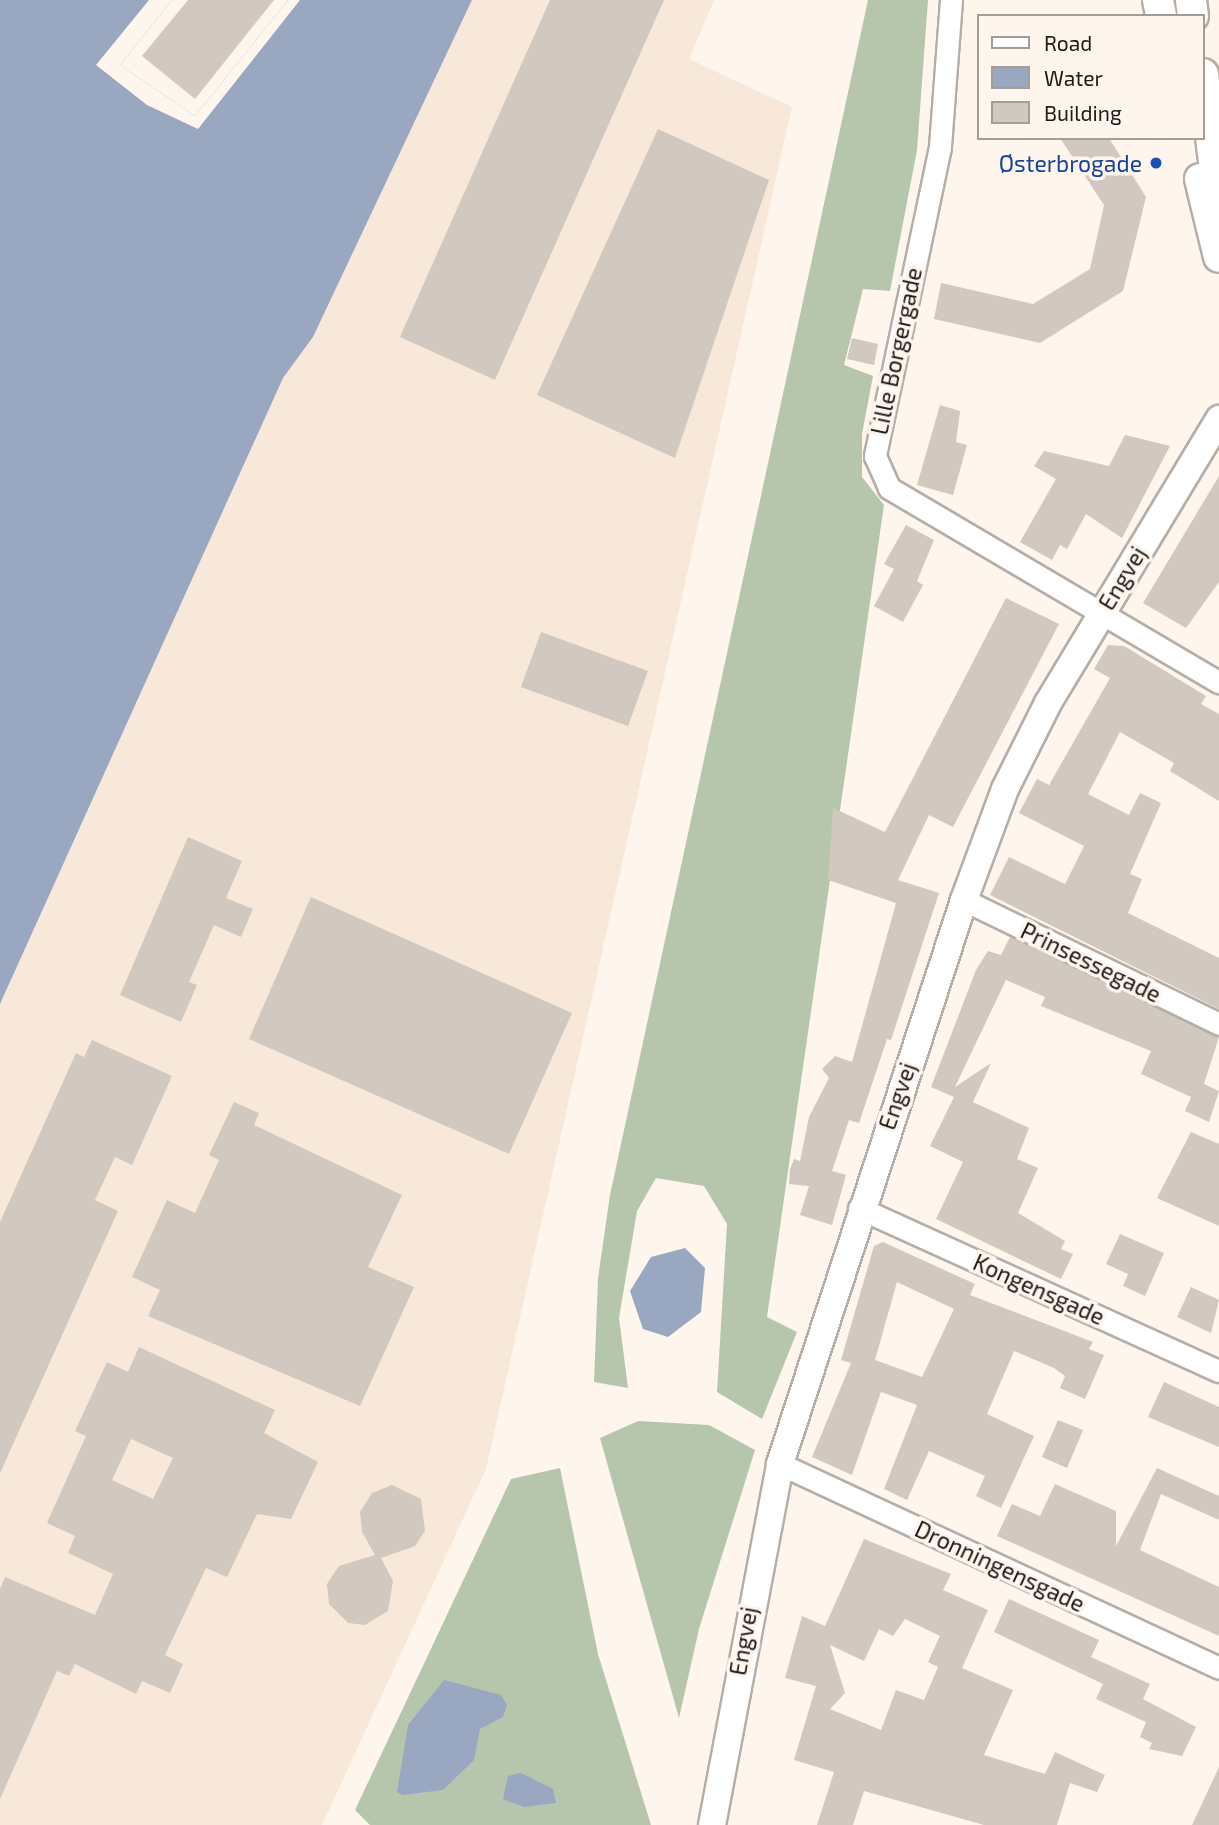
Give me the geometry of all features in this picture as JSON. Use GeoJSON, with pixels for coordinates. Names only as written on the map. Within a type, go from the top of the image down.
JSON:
{"type":"FeatureCollection","features":[{"type":"Feature","properties":{"kind":"main road"},"geometry":{"type":"LineString","coordinates":[[1205,90],[1219,201]]}},
{"type":"Feature","properties":{"kind":"main road"},"geometry":{"type":"LineString","coordinates":[[1193,140],[1219,257]]}},
{"type":"Feature","properties":{"kind":"street","name":"Lille Borgergade"},"geometry":{"type":"LineString","coordinates":[[951,0],[940,147],[875,456],[889,488],[1219,682]]}},
{"type":"Feature","properties":{"kind":"street","name":"Engvej"},"geometry":{"type":"LineString","coordinates":[[712,1825],[780,1464],[859,1208],[964,900],[1005,789],[1101,613],[1219,419]]}},
{"type":"Feature","properties":{"kind":"street","name":"Prinsessegade"},"geometry":{"type":"LineString","coordinates":[[964,900],[1219,1024]]}},
{"type":"Feature","properties":{"kind":"street","name":"Kongensgade"},"geometry":{"type":"LineString","coordinates":[[859,1208],[1219,1371]]}},
{"type":"Feature","properties":{"kind":"street","name":"Dronningensgade"},"geometry":{"type":"LineString","coordinates":[[780,1464],[1219,1668]]}},
{"type":"Feature","properties":{"kind":"shaded area"},"geometry":{"type":"Polygon","coordinates":[[[472,0],[714,0],[689,59],[792,107],[486,1469],[322,1825],[0,1825],[0,1004],[283,378],[313,337],[472,0]]]}},
{"type":"Feature","properties":{"kind":"green space"},"geometry":{"type":"Polygon","coordinates":[[[868,0],[928,0],[917,150],[890,291],[863,289],[844,365],[873,376],[862,434],[862,477],[884,505],[767,1317],[797,1332],[762,1419],[717,1392],[727,1224],[704,1186],[656,1178],[637,1211],[619,1318],[628,1388],[594,1382],[598,1278],[610,1195],[868,0]]]}},
{"type":"Feature","properties":{"kind":"green space"},"geometry":{"type":"Polygon","coordinates":[[[638,1421],[709,1425],[755,1450],[699,1629],[679,1718],[600,1438],[638,1421]]]}},
{"type":"Feature","properties":{"kind":"green space"},"geometry":{"type":"Polygon","coordinates":[[[560,1468],[598,1654],[651,1825],[370,1825],[355,1810],[511,1479],[560,1468]]]}},
{"type":"Feature","properties":{"kind":"water"},"geometry":{"type":"Polygon","coordinates":[[[0,0],[172,0],[120,65],[195,116],[288,0],[472,0],[313,337],[283,378],[0,1004],[0,0]]]}},
{"type":"Feature","properties":{"kind":"water"},"geometry":{"type":"Polygon","coordinates":[[[685,1248],[705,1268],[701,1312],[668,1337],[643,1329],[630,1291],[651,1257],[685,1248]]]}},
{"type":"Feature","properties":{"kind":"water"},"geometry":{"type":"Polygon","coordinates":[[[444,1680],[501,1695],[507,1705],[503,1717],[480,1729],[474,1760],[443,1790],[403,1795],[397,1792],[408,1725],[444,1680]]]}},
{"type":"Feature","properties":{"kind":"water"},"geometry":{"type":"Polygon","coordinates":[[[521,1773],[553,1789],[556,1803],[524,1807],[503,1799],[508,1776],[521,1773]]]}},
{"type":"Feature","properties":{"kind":"pier"},"geometry":{"type":"Polygon","coordinates":[[[149,0],[172,0],[120,65],[195,116],[288,0],[300,0],[198,129],[147,105],[96,65],[149,0]]]}},
{"type":"Feature","properties":{"kind":"building"},"geometry":{"type":"Polygon","coordinates":[[[188,0],[274,0],[195,99],[142,56],[188,0]]]}},
{"type":"Feature","properties":{"kind":"building"},"geometry":{"type":"Polygon","coordinates":[[[550,0],[664,0],[495,380],[400,337],[550,0]]]}},
{"type":"Feature","properties":{"kind":"building"},"geometry":{"type":"Polygon","coordinates":[[[658,129],[769,180],[675,458],[537,395],[658,129]]]}},
{"type":"Feature","properties":{"kind":"building"},"geometry":{"type":"Polygon","coordinates":[[[1061,140],[1110,140],[1146,197],[1123,291],[1040,343],[934,319],[941,283],[1033,304],[1090,269],[1104,205],[1061,140]]]}},
{"type":"Feature","properties":{"kind":"building"},"geometry":{"type":"Polygon","coordinates":[[[852,338],[878,344],[874,365],[847,359],[852,338]]]}},
{"type":"Feature","properties":{"kind":"building"},"geometry":{"type":"Polygon","coordinates":[[[940,405],[960,411],[956,442],[967,445],[953,495],[917,485],[940,405]]]}},
{"type":"Feature","properties":{"kind":"building"},"geometry":{"type":"Polygon","coordinates":[[[1125,435],[1170,446],[1122,538],[1086,514],[1067,549],[1060,545],[1052,560],[1020,542],[1056,479],[1034,466],[1044,451],[1109,466],[1125,435]]]}},
{"type":"Feature","properties":{"kind":"building"},"geometry":{"type":"Polygon","coordinates":[[[1219,476],[1219,582],[1186,628],[1143,603],[1219,476]]]}},
{"type":"Feature","properties":{"kind":"building"},"geometry":{"type":"Polygon","coordinates":[[[906,525],[934,540],[917,581],[923,585],[903,622],[874,606],[894,569],[884,564],[906,525]]]}},
{"type":"Feature","properties":{"kind":"building"},"geometry":{"type":"Polygon","coordinates":[[[1006,598],[1059,624],[953,827],[929,815],[898,880],[939,893],[891,1040],[887,1039],[859,1123],[849,1120],[832,1171],[846,1175],[832,1225],[800,1215],[809,1186],[789,1184],[790,1169],[794,1159],[800,1161],[809,1117],[829,1078],[822,1069],[835,1056],[852,1062],[896,903],[828,880],[833,808],[885,832],[1006,598]]]}},
{"type":"Feature","properties":{"kind":"building"},"geometry":{"type":"Polygon","coordinates":[[[541,632],[648,671],[628,726],[521,687],[541,632]]]}},
{"type":"Feature","properties":{"kind":"building"},"geometry":{"type":"Polygon","coordinates":[[[1108,645],[1124,646],[1206,696],[1201,704],[1219,714],[1219,801],[1170,771],[1174,763],[1120,732],[1088,794],[1129,815],[1140,793],[1161,803],[1130,874],[1142,879],[1128,913],[1219,958],[1219,1009],[990,895],[1009,857],[1065,884],[1084,846],[1019,813],[1037,779],[1049,785],[1110,678],[1094,669],[1108,645]]]}},
{"type":"Feature","properties":{"kind":"building"},"geometry":{"type":"Polygon","coordinates":[[[188,837],[242,861],[226,898],[253,909],[241,937],[214,925],[189,982],[197,985],[181,1022],[120,995],[188,837]]]}},
{"type":"Feature","properties":{"kind":"building"},"geometry":{"type":"Polygon","coordinates":[[[311,897],[572,1013],[509,1154],[249,1039],[311,897]]]}},
{"type":"Feature","properties":{"kind":"building"},"geometry":{"type":"Polygon","coordinates":[[[1010,937],[1219,1037],[1204,1084],[1219,1091],[1209,1122],[1185,1111],[1191,1097],[1141,1074],[1151,1051],[1041,1006],[1045,997],[1006,980],[955,1087],[991,1063],[973,1102],[1029,1128],[1017,1159],[1038,1168],[1018,1213],[1065,1241],[1061,1249],[1073,1254],[1061,1279],[936,1219],[963,1162],[930,1146],[954,1097],[931,1087],[976,970],[988,951],[1001,955],[1010,937]]]}},
{"type":"Feature","properties":{"kind":"building"},"geometry":{"type":"Polygon","coordinates":[[[92,1040],[172,1076],[132,1165],[115,1157],[95,1200],[118,1211],[0,1473],[0,1222],[76,1053],[84,1057],[92,1040]]]}},
{"type":"Feature","properties":{"kind":"building"},"geometry":{"type":"Polygon","coordinates":[[[234,1102],[259,1113],[254,1125],[402,1195],[368,1267],[414,1287],[360,1406],[148,1316],[160,1290],[132,1277],[167,1200],[195,1213],[219,1160],[209,1155],[234,1102]]]}},
{"type":"Feature","properties":{"kind":"building"},"geometry":{"type":"Polygon","coordinates":[[[1191,1132],[1219,1144],[1219,1226],[1157,1198],[1191,1132]]]}},
{"type":"Feature","properties":{"kind":"building"},"geometry":{"type":"Polygon","coordinates":[[[1120,1234],[1164,1253],[1145,1296],[1123,1286],[1128,1274],[1106,1264],[1120,1234]]]}},
{"type":"Feature","properties":{"kind":"building"},"geometry":{"type":"Polygon","coordinates":[[[883,1242],[975,1284],[970,1295],[1093,1342],[1089,1349],[1104,1355],[1085,1399],[1060,1388],[1065,1376],[1054,1368],[1014,1351],[987,1414],[1034,1436],[1001,1508],[976,1496],[985,1476],[929,1451],[907,1500],[884,1489],[917,1405],[881,1392],[852,1475],[812,1457],[851,1363],[841,1360],[874,1246],[883,1242]],[[897,1282],[875,1360],[922,1377],[954,1309],[897,1282]]]}},
{"type":"Feature","properties":{"kind":"building"},"geometry":{"type":"Polygon","coordinates":[[[1191,1287],[1219,1300],[1211,1333],[1177,1317],[1191,1287]]]}},
{"type":"Feature","properties":{"kind":"building"},"geometry":{"type":"Polygon","coordinates":[[[139,1347],[275,1410],[264,1433],[318,1462],[291,1519],[257,1514],[227,1577],[206,1568],[165,1655],[183,1664],[170,1693],[142,1681],[136,1694],[75,1664],[69,1676],[57,1671],[0,1799],[0,1589],[5,1577],[95,1615],[113,1574],[68,1553],[75,1536],[47,1523],[86,1436],[75,1431],[107,1362],[128,1372],[139,1347]],[[131,1439],[112,1480],[153,1499],[173,1458],[131,1439]]]}},
{"type":"Feature","properties":{"kind":"building"},"geometry":{"type":"Polygon","coordinates":[[[1164,1382],[1219,1407],[1219,1447],[1148,1417],[1164,1382]]]}},
{"type":"Feature","properties":{"kind":"building"},"geometry":{"type":"Polygon","coordinates":[[[1058,1420],[1083,1430],[1067,1468],[1042,1457],[1058,1420]]]}},
{"type":"Feature","properties":{"kind":"building"},"geometry":{"type":"Polygon","coordinates":[[[1157,1468],[1219,1496],[1219,1520],[1161,1494],[1140,1550],[1219,1587],[1219,1636],[997,1536],[1012,1504],[1040,1516],[1055,1484],[1116,1511],[1116,1546],[1157,1468]]]}},
{"type":"Feature","properties":{"kind":"building"},"geometry":{"type":"Polygon","coordinates":[[[392,1485],[421,1499],[425,1531],[415,1546],[381,1558],[393,1581],[388,1611],[365,1625],[348,1623],[329,1604],[327,1584],[339,1566],[375,1555],[362,1532],[360,1512],[372,1493],[392,1485]]]}},
{"type":"Feature","properties":{"kind":"building"},"geometry":{"type":"Polygon","coordinates":[[[864,1539],[951,1574],[943,1590],[988,1610],[962,1668],[1013,1690],[984,1755],[1045,1774],[1055,1752],[1105,1775],[1097,1792],[1070,1783],[1057,1825],[984,1825],[864,1791],[853,1825],[817,1825],[834,1772],[794,1760],[816,1686],[785,1678],[802,1616],[825,1626],[864,1539]],[[905,1619],[893,1636],[879,1629],[864,1661],[830,1645],[845,1693],[830,1709],[881,1730],[896,1690],[924,1700],[938,1667],[928,1662],[940,1636],[905,1619]]]}},
{"type":"Feature","properties":{"kind":"building"},"geometry":{"type":"Polygon","coordinates":[[[1009,1599],[1099,1640],[1091,1657],[1150,1684],[1143,1699],[1196,1727],[1182,1756],[1149,1749],[1152,1743],[1140,1737],[1146,1722],[1096,1699],[1103,1684],[994,1632],[1009,1599]]]}},
{"type":"Feature","properties":{"kind":"building"},"geometry":{"type":"Polygon","coordinates":[[[1219,1767],[1219,1825],[1192,1825],[1219,1767]]]}},
{"type":"Feature","properties":{"kind":"place","name":"Østerbrogade"},"geometry":{"type":"Point","coordinates":[1156,163]}}]}
